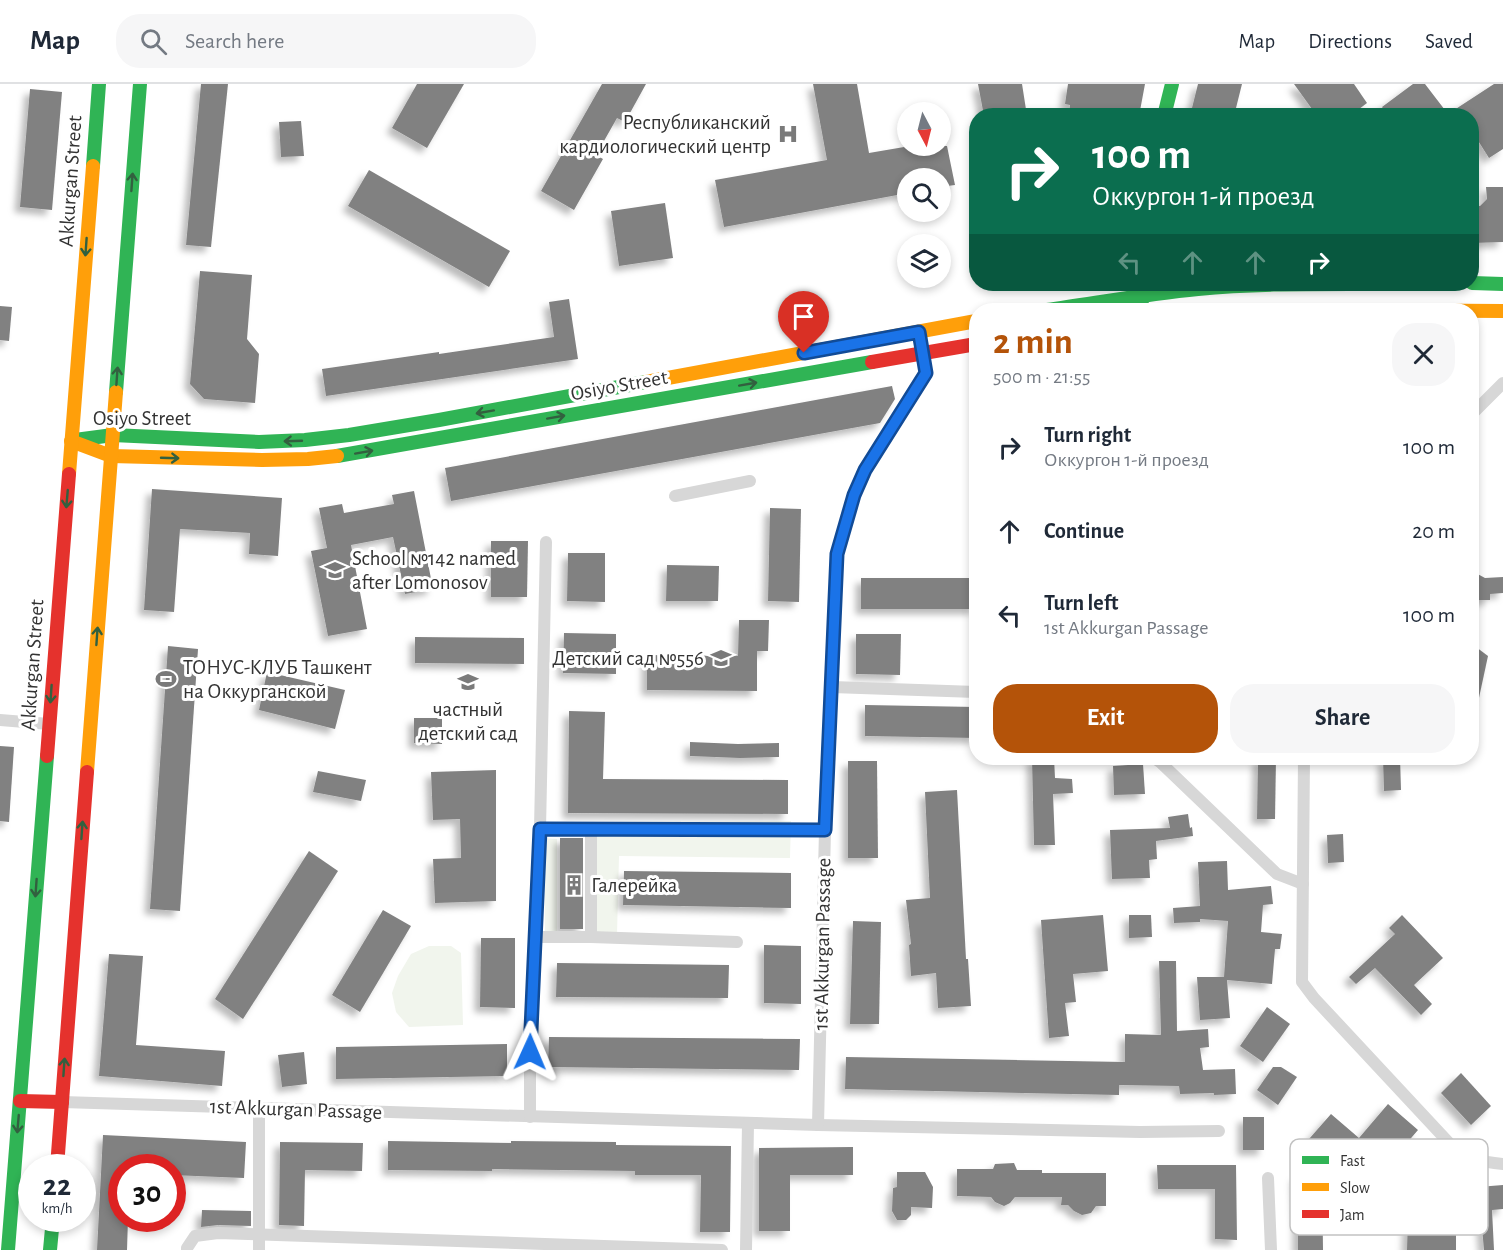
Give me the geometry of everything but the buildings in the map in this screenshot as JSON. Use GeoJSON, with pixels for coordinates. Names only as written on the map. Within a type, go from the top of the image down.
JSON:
{"type":"FeatureCollection","features":[{"type":"Feature","properties":{"kind":"main road","name":"Akkurgan Street"},"geometry":{"type":"LineString","coordinates":[[8,1250],[99,84]]}},
{"type":"Feature","properties":{"kind":"main road"},"geometry":{"type":"LineString","coordinates":[[58,1154],[140,84]]}},
{"type":"Feature","properties":{"kind":"main road"},"geometry":{"type":"LineString","coordinates":[[1166,108],[1172,84]]}},
{"type":"Feature","properties":{"kind":"main road"},"geometry":{"type":"LineString","coordinates":[[1479,284],[1503,284]]}},
{"type":"Feature","properties":{"kind":"main road"},"geometry":{"type":"LineString","coordinates":[[1080,303],[1136,291]]}},
{"type":"Feature","properties":{"kind":"main road"},"geometry":{"type":"LineString","coordinates":[[1479,311],[1503,311]]}},
{"type":"Feature","properties":{"kind":"main road","name":"Osiyo Street"},"geometry":{"type":"LineString","coordinates":[[71,441],[113,435],[260,442],[350,435],[969,322]]}},
{"type":"Feature","properties":{"kind":"main road"},"geometry":{"type":"LineString","coordinates":[[919,332],[922,353]]}},
{"type":"Feature","properties":{"kind":"main road","name":"Osiyo Street"},"geometry":{"type":"LineString","coordinates":[[71,441],[111,456],[216,460],[308,459],[352,454],[969,345]]}},
{"type":"Feature","properties":{"kind":"main road"},"geometry":{"type":"LineString","coordinates":[[20,1101],[62,1102]]}},
{"type":"Feature","properties":{"kind":"main road"},"geometry":{"type":"LineString","coordinates":[[50,1250],[52,1232]]}},
{"type":"Feature","properties":{"kind":"street","name":"1st Akkurgan Passage"},"geometry":{"type":"LineString","coordinates":[[818,1125],[825,830],[837,554],[854,495],[865,470],[926,373],[922,353]]}},
{"type":"Feature","properties":{"kind":"street"},"geometry":{"type":"LineString","coordinates":[[1479,407],[1503,383]]}},
{"type":"Feature","properties":{"kind":"street"},"geometry":{"type":"LineString","coordinates":[[675,496],[750,481]]}},
{"type":"Feature","properties":{"kind":"street"},"geometry":{"type":"LineString","coordinates":[[530,1117],[530,1030],[540,829],[546,542]]}},
{"type":"Feature","properties":{"kind":"street"},"geometry":{"type":"LineString","coordinates":[[832,687],[969,692]]}},
{"type":"Feature","properties":{"kind":"street"},"geometry":{"type":"LineString","coordinates":[[0,720],[49,724]]}},
{"type":"Feature","properties":{"kind":"street"},"geometry":{"type":"LineString","coordinates":[[1163,765],[1277,874],[1303,884]]}},
{"type":"Feature","properties":{"kind":"street"},"geometry":{"type":"LineString","coordinates":[[1304,765],[1302,982],[1314,998],[1445,1139]]}},
{"type":"Feature","properties":{"kind":"street"},"geometry":{"type":"LineString","coordinates":[[591,828],[591,937]]}},
{"type":"Feature","properties":{"kind":"street"},"geometry":{"type":"LineString","coordinates":[[540,829],[825,830]]}},
{"type":"Feature","properties":{"kind":"street"},"geometry":{"type":"LineString","coordinates":[[535,937],[737,942]]}},
{"type":"Feature","properties":{"kind":"street","name":"1st Akkurgan Passage"},"geometry":{"type":"LineString","coordinates":[[62,1102],[818,1125],[1129,1132],[1219,1131]]}},
{"type":"Feature","properties":{"kind":"street"},"geometry":{"type":"LineString","coordinates":[[259,1108],[259,1250]]}},
{"type":"Feature","properties":{"kind":"street"},"geometry":{"type":"LineString","coordinates":[[746,1250],[748,1123]]}},
{"type":"Feature","properties":{"kind":"street"},"geometry":{"type":"LineString","coordinates":[[1488,1163],[1503,1164]]}},
{"type":"Feature","properties":{"kind":"street"},"geometry":{"type":"LineString","coordinates":[[1268,1179],[1271,1250]]}},
{"type":"Feature","properties":{"kind":"street"},"geometry":{"type":"LineString","coordinates":[[187,1250],[195,1236],[218,1233],[722,1250]]}},
{"type":"Feature","properties":{"kind":"shaded area"},"geometry":{"type":"Polygon","coordinates":[[[791,821],[790,858],[619,856],[617,935],[594,935],[595,822],[791,821]]]}},
{"type":"Feature","properties":{"kind":"shaded area"},"geometry":{"type":"Polygon","coordinates":[[[544,838],[557,839],[557,932],[545,932],[544,838]]]}},
{"type":"Feature","properties":{"kind":"shaded area"},"geometry":{"type":"Polygon","coordinates":[[[429,946],[451,946],[461,953],[463,1025],[409,1027],[396,1012],[392,993],[398,976],[411,954],[429,946]]]}},
{"type":"Feature","properties":{"kind":"traffic: fast"},"geometry":{"type":"LineString","coordinates":[[93,166],[99,84]]}},
{"type":"Feature","properties":{"kind":"traffic: fast"},"geometry":{"type":"LineString","coordinates":[[116,392],[140,84]]}},
{"type":"Feature","properties":{"kind":"traffic: fast"},"geometry":{"type":"LineString","coordinates":[[1166,108],[1172,84]]}},
{"type":"Feature","properties":{"kind":"traffic: fast"},"geometry":{"type":"LineString","coordinates":[[1479,283],[1503,284]]}},
{"type":"Feature","properties":{"kind":"traffic: fast"},"geometry":{"type":"LineString","coordinates":[[1141,291],[1142,303]]}},
{"type":"Feature","properties":{"kind":"traffic: fast"},"geometry":{"type":"LineString","coordinates":[[1094,303],[1179,291]]}},
{"type":"Feature","properties":{"kind":"traffic: fast"},"geometry":{"type":"LineString","coordinates":[[337,456],[872,362]]}},
{"type":"Feature","properties":{"kind":"traffic: fast"},"geometry":{"type":"LineString","coordinates":[[75,440],[113,435],[259,442],[305,440],[439,420],[646,382]]}},
{"type":"Feature","properties":{"kind":"traffic: fast"},"geometry":{"type":"LineString","coordinates":[[8,1250],[47,756]]}},
{"type":"Feature","properties":{"kind":"traffic: fast"},"geometry":{"type":"LineString","coordinates":[[50,1250],[52,1232]]}},
{"type":"Feature","properties":{"kind":"traffic: slow"},"geometry":{"type":"LineString","coordinates":[[69,474],[93,166]]}},
{"type":"Feature","properties":{"kind":"traffic: slow"},"geometry":{"type":"LineString","coordinates":[[1479,311],[1503,311]]}},
{"type":"Feature","properties":{"kind":"traffic: slow"},"geometry":{"type":"LineString","coordinates":[[646,382],[969,322]]}},
{"type":"Feature","properties":{"kind":"traffic: slow"},"geometry":{"type":"LineString","coordinates":[[87,772],[116,392]]}},
{"type":"Feature","properties":{"kind":"traffic: slow"},"geometry":{"type":"LineString","coordinates":[[71,441],[111,456],[262,460],[337,456]]}},
{"type":"Feature","properties":{"kind":"traffic: jam"},"geometry":{"type":"LineString","coordinates":[[872,362],[969,345]]}},
{"type":"Feature","properties":{"kind":"traffic: jam"},"geometry":{"type":"LineString","coordinates":[[47,756],[69,474]]}},
{"type":"Feature","properties":{"kind":"traffic: jam"},"geometry":{"type":"LineString","coordinates":[[58,1154],[87,772]]}},
{"type":"Feature","properties":{"kind":"traffic: jam"},"geometry":{"type":"LineString","coordinates":[[20,1101],[62,1102]]}},
{"type":"Feature","properties":{"kind":"place","name":"Республиканский кардиологический центр"},"geometry":{"type":"Point","coordinates":[788,134]}},
{"type":"Feature","properties":{"kind":"place","name":"School №142 named after Lomonosov"},"geometry":{"type":"Point","coordinates":[335,570]}},
{"type":"Feature","properties":{"kind":"place","name":"Детский сад №556"},"geometry":{"type":"Point","coordinates":[721,658]}},
{"type":"Feature","properties":{"kind":"place","name":"ТОНУС-КЛУБ Ташкент на Оккурганской"},"geometry":{"type":"Point","coordinates":[166,679]}},
{"type":"Feature","properties":{"kind":"place","name":"частный детский сад"},"geometry":{"type":"Point","coordinates":[468,682]}},
{"type":"Feature","properties":{"kind":"place","name":"Галерейка"},"geometry":{"type":"Point","coordinates":[574,885]}},
{"type":"Feature","properties":{"kind":"route"},"geometry":{"type":"LineString","coordinates":[[530,1052],[540,829],[825,830],[837,554],[854,495],[865,470],[926,373],[919,332],[804,353]]}}]}
